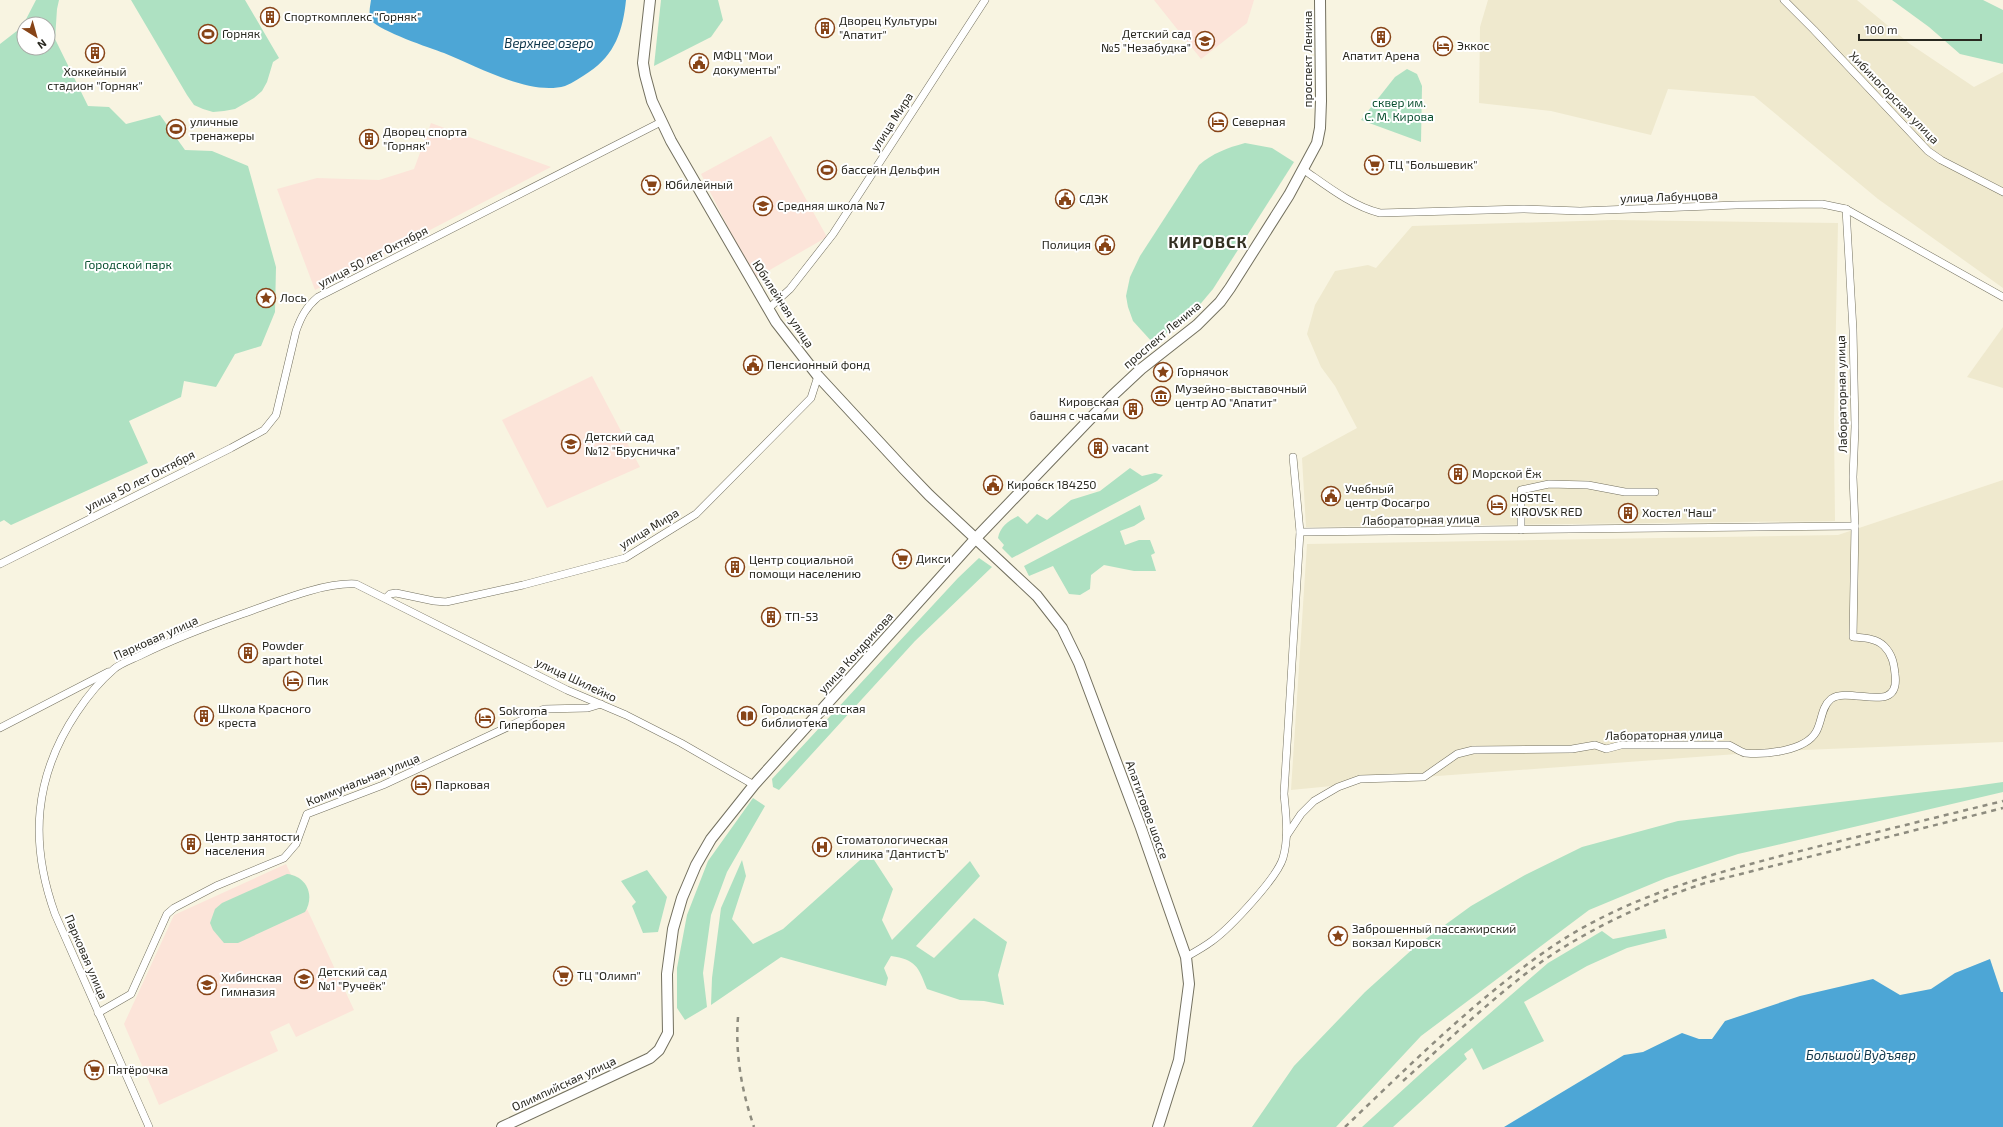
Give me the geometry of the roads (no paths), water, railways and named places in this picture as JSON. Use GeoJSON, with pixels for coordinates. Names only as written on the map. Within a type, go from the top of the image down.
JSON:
{"type":"FeatureCollection","features":[{"type":"Feature","properties":{"kind":"street","name":"Юбилейная улица"},"geometry":{"type":"LineString","coordinates":[[650,0],[643,63],[648,87],[661,122],[768,309],[794,346],[818,376],[929,494],[976,538]]}},
{"type":"Feature","properties":{"kind":"street","name":"улица Мира"},"geometry":{"type":"LineString","coordinates":[[768,309],[790,289],[833,234],[985,0]]}},
{"type":"Feature","properties":{"kind":"street","name":"проспект Ленина"},"geometry":{"type":"LineString","coordinates":[[976,538],[1111,397],[1141,369],[1197,325],[1220,302],[1306,167],[1317,143],[1320,128],[1320,0]]}},
{"type":"Feature","properties":{"kind":"street","name":"Хибиногорская улица"},"geometry":{"type":"LineString","coordinates":[[1784,0],[1928,151],[1941,160],[2003,192]]}},
{"type":"Feature","properties":{"kind":"street","name":"улица 50 лет Октября"},"geometry":{"type":"LineString","coordinates":[[0,564],[264,430],[276,416],[296,331],[304,310],[318,297],[661,122]]}},
{"type":"Feature","properties":{"kind":"street","name":"улица Лабунцова"},"geometry":{"type":"LineString","coordinates":[[1306,167],[1321,182],[1343,196],[1380,213],[1523,210],[1580,211],[1736,205],[1822,204],[1846,209],[2003,297]]}},
{"type":"Feature","properties":{"kind":"street","name":"Лабораторная улица"},"geometry":{"type":"LineString","coordinates":[[1287,835],[1301,814],[1314,801],[1338,787],[1360,779],[1424,777],[1457,754],[1473,750],[1572,749],[1595,745],[1606,749],[1621,745],[1729,745],[1744,753],[1786,751],[1810,739],[1816,732],[1825,706],[1839,695],[1886,698],[1892,692],[1896,679],[1893,660],[1884,645],[1869,638],[1853,637],[1855,526],[1853,477],[1855,427],[1853,330],[1846,209]]}},
{"type":"Feature","properties":{"kind":"street","name":"улица Мира"},"geometry":{"type":"LineString","coordinates":[[386,598],[390,594],[396,593],[446,602],[530,583],[625,558],[696,514],[811,398],[818,376]]}},
{"type":"Feature","properties":{"kind":"street","name":"Лабораторная улица"},"geometry":{"type":"LineString","coordinates":[[1186,957],[1212,941],[1220,934],[1272,880],[1283,858],[1287,835],[1284,794],[1300,532],[1293,457]]}},
{"type":"Feature","properties":{"kind":"street"},"geometry":{"type":"LineString","coordinates":[[1521,530],[1521,490],[1549,484],[1588,485],[1625,492],[1655,492]]}},
{"type":"Feature","properties":{"kind":"street","name":"Лабораторная улица"},"geometry":{"type":"LineString","coordinates":[[1300,532],[1855,526]]}},
{"type":"Feature","properties":{"kind":"street","name":"Апатитовое шоссе"},"geometry":{"type":"LineString","coordinates":[[976,538],[1037,596],[1062,628],[1079,663],[1091,694],[1186,957],[1189,984],[1179,1060],[1158,1127]]}},
{"type":"Feature","properties":{"kind":"street","name":"улица Кондрикова"},"geometry":{"type":"LineString","coordinates":[[673,929],[682,898],[696,865],[711,838],[754,785],[976,538]]}},
{"type":"Feature","properties":{"kind":"street","name":"Парковая улица"},"geometry":{"type":"LineString","coordinates":[[149,1127],[98,1013],[48,892],[40,857],[38,816],[45,780],[63,734],[86,699],[115,668],[164,644],[217,623],[333,585],[356,584],[386,598]]}},
{"type":"Feature","properties":{"kind":"street","name":"улица Шилейко"},"geometry":{"type":"LineString","coordinates":[[386,598],[567,690],[601,704],[681,743],[754,785]]}},
{"type":"Feature","properties":{"kind":"street"},"geometry":{"type":"LineString","coordinates":[[0,728],[65,696],[115,668]]}},
{"type":"Feature","properties":{"kind":"street","name":"Коммунальная улица"},"geometry":{"type":"LineString","coordinates":[[98,1013],[131,994],[167,914],[174,908],[216,886],[284,858],[296,844],[307,814],[383,785],[544,709],[588,708],[601,704]]}},
{"type":"Feature","properties":{"kind":"street","name":"Олимпийская улица"},"geometry":{"type":"LineString","coordinates":[[502,1127],[650,1058],[660,1050],[668,1033],[667,974],[673,929]]}},
{"type":"Feature","properties":{"kind":"water","name":"Верхнее озеро"},"geometry":{"type":"Polygon","coordinates":[[[371,0],[626,0],[623,22],[620,31],[611,50],[605,58],[589,72],[571,83],[565,86],[551,88],[536,87],[503,78],[385,30],[371,19],[371,0]]]}},
{"type":"Feature","properties":{"kind":"water","name":"Большой Вудъявр"},"geometry":{"type":"Polygon","coordinates":[[[1990,959],[2001,992],[2003,992],[2003,1127],[1504,1127],[1624,1055],[1643,1052],[1682,1033],[1699,1039],[1712,1039],[1725,1021],[1800,996],[1873,979],[1900,995],[1931,989],[1955,973],[1990,959]]]}},
{"type":"Feature","properties":{"kind":"railway"},"geometry":{"type":"LineString","coordinates":[[1345,1127],[1447,1031],[1501,985],[1556,944],[1617,910],[1715,874],[1816,847],[2003,801]]}},
{"type":"Feature","properties":{"kind":"railway"},"geometry":{"type":"LineString","coordinates":[[1403,1081],[1507,988],[1525,974],[1582,936],[1622,916],[1663,898],[1705,883],[2003,808]]}},
{"type":"Feature","properties":{"kind":"railway"},"geometry":{"type":"LineString","coordinates":[[738,1017],[737,1031],[740,1073],[754,1127]]}},
{"type":"Feature","properties":{"kind":"place","name":"Спорткомплекс \"Горняк\""},"geometry":{"type":"Point","coordinates":[270,17]}},
{"type":"Feature","properties":{"kind":"place","name":"Дворец Культуры \"Апатит\""},"geometry":{"type":"Point","coordinates":[825,28]}},
{"type":"Feature","properties":{"kind":"place","name":"Горняк"},"geometry":{"type":"Point","coordinates":[208,34]}},
{"type":"Feature","properties":{"kind":"place","name":"Апатит Арена"},"geometry":{"type":"Point","coordinates":[1381,37]}},
{"type":"Feature","properties":{"kind":"place","name":"Детский сад №5 \"Незабудка\""},"geometry":{"type":"Point","coordinates":[1205,41]}},
{"type":"Feature","properties":{"kind":"place","name":"Эккос"},"geometry":{"type":"Point","coordinates":[1443,46]}},
{"type":"Feature","properties":{"kind":"place","name":"Хоккейный стадион \"Горняк\""},"geometry":{"type":"Point","coordinates":[95,53]}},
{"type":"Feature","properties":{"kind":"place","name":"МФЦ \"Мои документы\""},"geometry":{"type":"Point","coordinates":[699,63]}},
{"type":"Feature","properties":{"kind":"place","name":"Северная"},"geometry":{"type":"Point","coordinates":[1218,122]}},
{"type":"Feature","properties":{"kind":"place","name":"уличные тренажеры"},"geometry":{"type":"Point","coordinates":[176,129]}},
{"type":"Feature","properties":{"kind":"place","name":"Дворец спорта \"Горняк\""},"geometry":{"type":"Point","coordinates":[369,139]}},
{"type":"Feature","properties":{"kind":"place","name":"ТЦ \"Большевик\""},"geometry":{"type":"Point","coordinates":[1374,165]}},
{"type":"Feature","properties":{"kind":"place","name":"бассейн Дельфин"},"geometry":{"type":"Point","coordinates":[827,170]}},
{"type":"Feature","properties":{"kind":"place","name":"Юбилейный"},"geometry":{"type":"Point","coordinates":[651,185]}},
{"type":"Feature","properties":{"kind":"place","name":"СДЭК"},"geometry":{"type":"Point","coordinates":[1065,199]}},
{"type":"Feature","properties":{"kind":"place","name":"Средняя школа №7"},"geometry":{"type":"Point","coordinates":[763,206]}},
{"type":"Feature","properties":{"kind":"place","name":"Полиция"},"geometry":{"type":"Point","coordinates":[1105,245]}},
{"type":"Feature","properties":{"kind":"place","name":"Лось"},"geometry":{"type":"Point","coordinates":[266,298]}},
{"type":"Feature","properties":{"kind":"place","name":"Пенсионный фонд"},"geometry":{"type":"Point","coordinates":[753,365]}},
{"type":"Feature","properties":{"kind":"place","name":"Горнячок"},"geometry":{"type":"Point","coordinates":[1163,372]}},
{"type":"Feature","properties":{"kind":"place","name":"Музейно-выставочный центр АО \"Апатит\""},"geometry":{"type":"Point","coordinates":[1161,396]}},
{"type":"Feature","properties":{"kind":"place","name":"Кировская башня с часами"},"geometry":{"type":"Point","coordinates":[1133,409]}},
{"type":"Feature","properties":{"kind":"place","name":"Детский сад №12 \"Брусничка\""},"geometry":{"type":"Point","coordinates":[571,444]}},
{"type":"Feature","properties":{"kind":"place","name":"vacant"},"geometry":{"type":"Point","coordinates":[1098,448]}},
{"type":"Feature","properties":{"kind":"place","name":"Морской Ёж"},"geometry":{"type":"Point","coordinates":[1458,474]}},
{"type":"Feature","properties":{"kind":"place","name":"Кировск 184250"},"geometry":{"type":"Point","coordinates":[993,485]}},
{"type":"Feature","properties":{"kind":"place","name":"Учебный центр Фосагро"},"geometry":{"type":"Point","coordinates":[1331,496]}},
{"type":"Feature","properties":{"kind":"place","name":"HOSTEL KIROVSK RED"},"geometry":{"type":"Point","coordinates":[1497,505]}},
{"type":"Feature","properties":{"kind":"place","name":"Хостел \"Наш\""},"geometry":{"type":"Point","coordinates":[1628,513]}},
{"type":"Feature","properties":{"kind":"place","name":"Дикси"},"geometry":{"type":"Point","coordinates":[902,559]}},
{"type":"Feature","properties":{"kind":"place","name":"Центр социальной помощи населению"},"geometry":{"type":"Point","coordinates":[735,567]}},
{"type":"Feature","properties":{"kind":"place","name":"ТП-53"},"geometry":{"type":"Point","coordinates":[771,617]}},
{"type":"Feature","properties":{"kind":"place","name":"Powder apart hotel"},"geometry":{"type":"Point","coordinates":[248,653]}},
{"type":"Feature","properties":{"kind":"place","name":"Пик"},"geometry":{"type":"Point","coordinates":[293,681]}},
{"type":"Feature","properties":{"kind":"place","name":"Школа Красного креста"},"geometry":{"type":"Point","coordinates":[204,716]}},
{"type":"Feature","properties":{"kind":"place","name":"Городская детская библиотека"},"geometry":{"type":"Point","coordinates":[747,716]}},
{"type":"Feature","properties":{"kind":"place","name":"Sokroma Гиперборея"},"geometry":{"type":"Point","coordinates":[485,718]}},
{"type":"Feature","properties":{"kind":"place","name":"Парковая"},"geometry":{"type":"Point","coordinates":[421,785]}},
{"type":"Feature","properties":{"kind":"place","name":"Центр занятости населения"},"geometry":{"type":"Point","coordinates":[191,844]}},
{"type":"Feature","properties":{"kind":"place","name":"Стоматологическая клиника \"ДантистЪ\""},"geometry":{"type":"Point","coordinates":[822,847]}},
{"type":"Feature","properties":{"kind":"place","name":"Заброшенный пассажирский вокзал Кировск"},"geometry":{"type":"Point","coordinates":[1338,936]}},
{"type":"Feature","properties":{"kind":"place","name":"ТЦ \"Олимп\""},"geometry":{"type":"Point","coordinates":[563,976]}},
{"type":"Feature","properties":{"kind":"place","name":"Детский сад №1 \"Ручеёк\""},"geometry":{"type":"Point","coordinates":[304,979]}},
{"type":"Feature","properties":{"kind":"place","name":"Хибинская Гимназия"},"geometry":{"type":"Point","coordinates":[207,985]}},
{"type":"Feature","properties":{"kind":"place","name":"Пятёрочка"},"geometry":{"type":"Point","coordinates":[94,1070]}},
{"type":"Feature","properties":{"kind":"district","name":"КИРОВСК"},"geometry":{"type":"Point","coordinates":[1208,242]}},
{"type":"Feature","properties":{"kind":"park label","name":"сквер им. С. М. Кирова"},"geometry":{"type":"Point","coordinates":[1399,110]}},
{"type":"Feature","properties":{"kind":"park label","name":"Городской парк"},"geometry":{"type":"Point","coordinates":[128,265]}}]}
